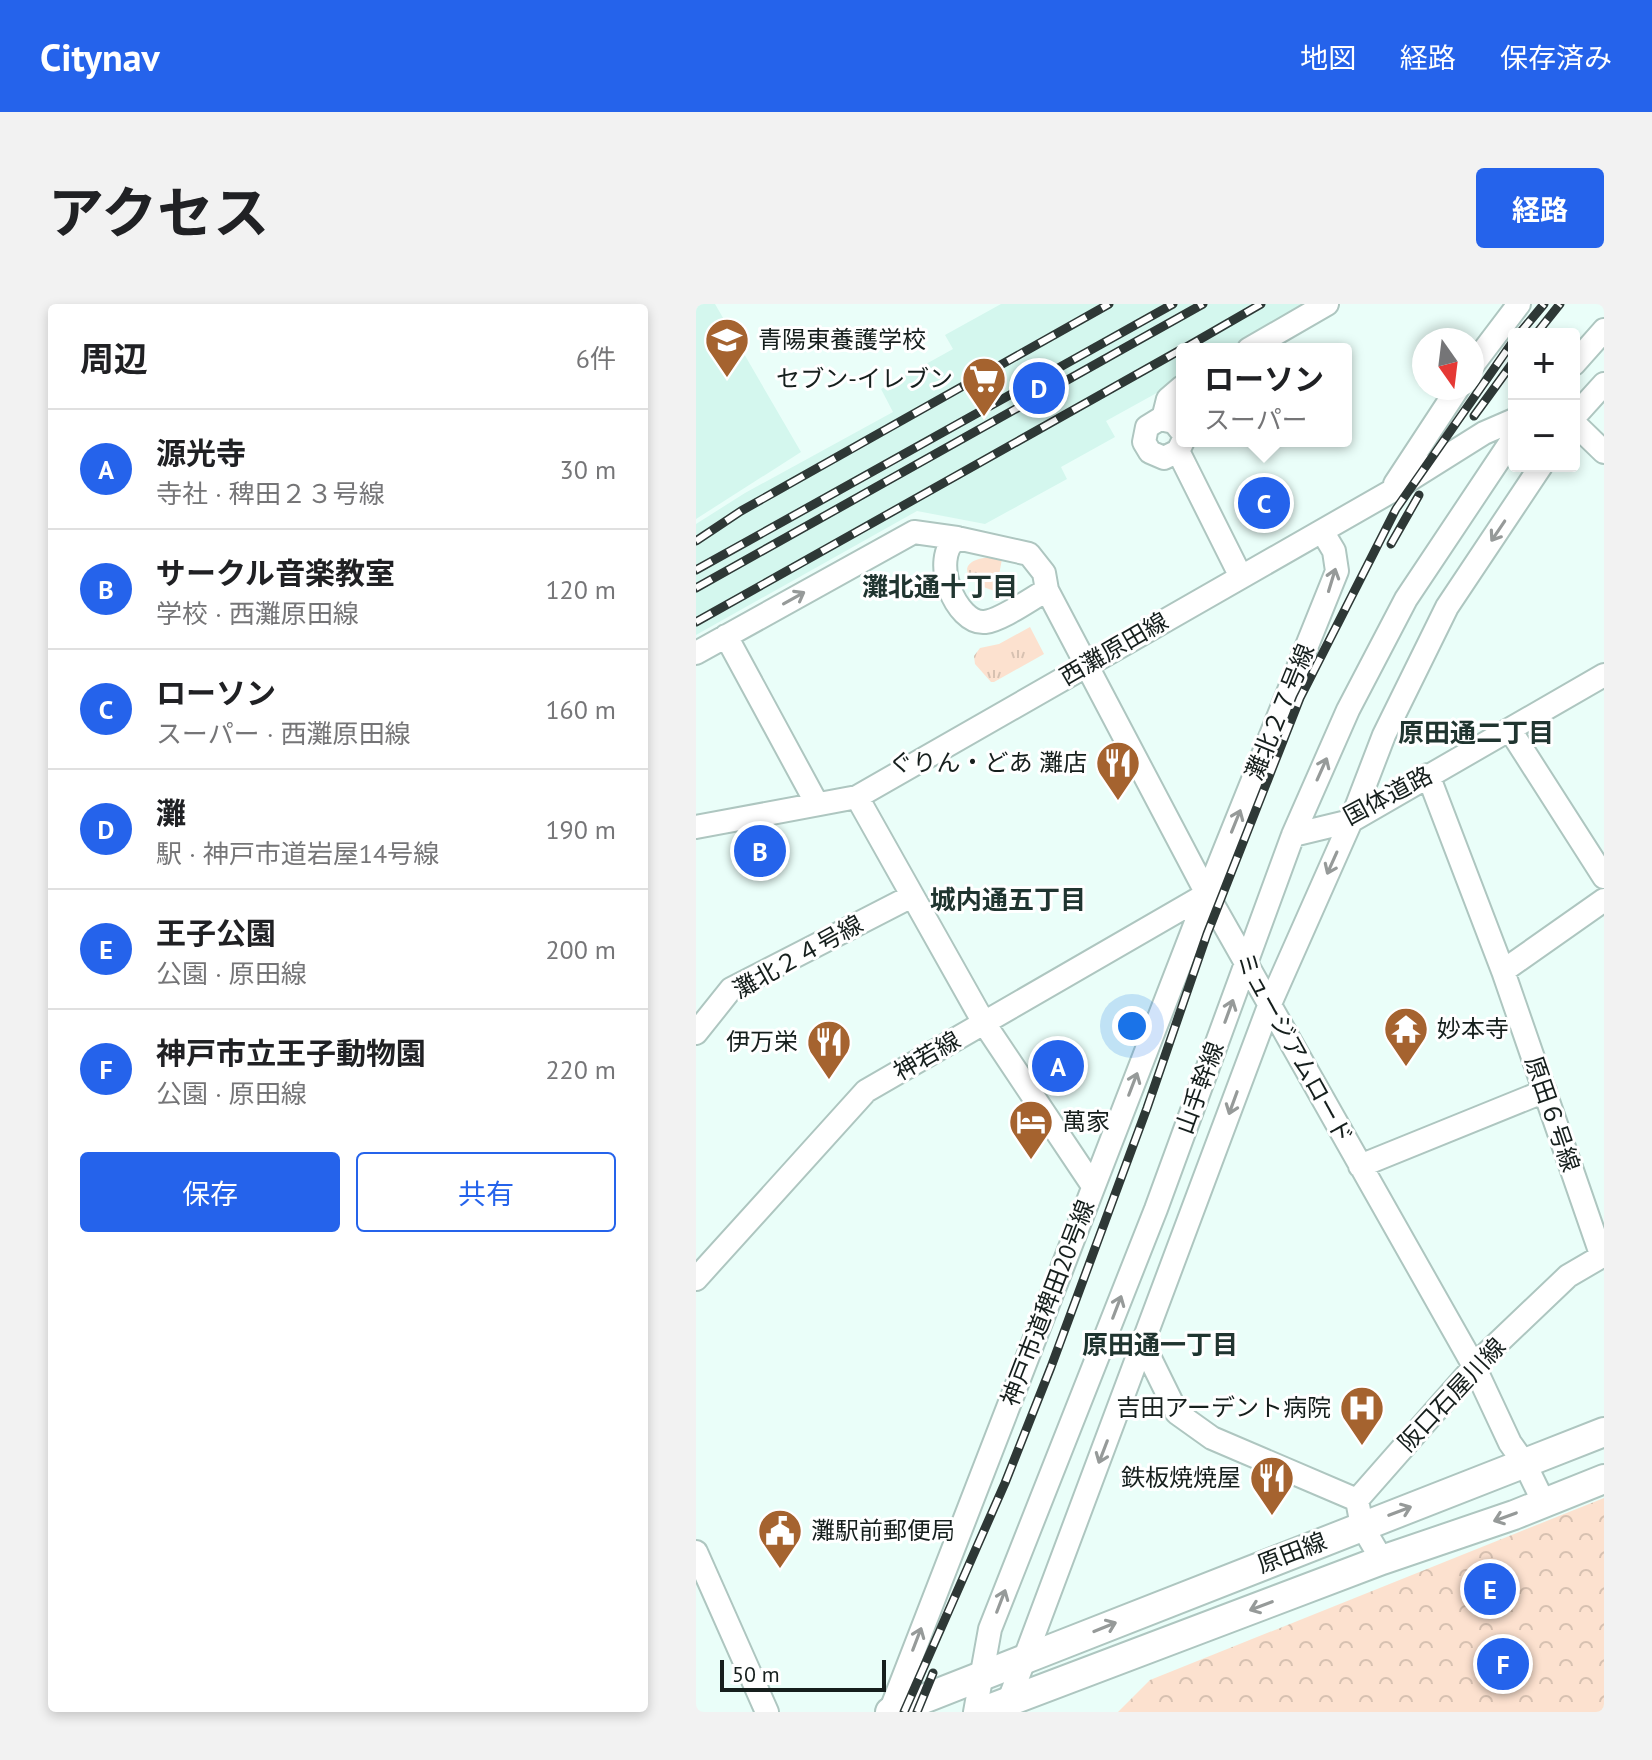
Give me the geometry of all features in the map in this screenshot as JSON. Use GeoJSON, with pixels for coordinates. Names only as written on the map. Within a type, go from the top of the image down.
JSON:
{"type":"FeatureCollection","features":[{"type":"Feature","properties":{"kind":"main road","name":"原田線"},"geometry":{"type":"LineString","coordinates":[[981,1676],[1359,1513],[1525,1464],[1604,1432]]}},
{"type":"Feature","properties":{"kind":"main road","name":"原田線"},"geometry":{"type":"LineString","coordinates":[[1006,1707],[1382,1560],[1604,1479]]}},
{"type":"Feature","properties":{"kind":"main road"},"geometry":{"type":"LineString","coordinates":[[890,1712],[981,1676]]}},
{"type":"Feature","properties":{"kind":"main road"},"geometry":{"type":"LineString","coordinates":[[978,1712],[1006,1707]]}},
{"type":"Feature","properties":{"kind":"street"},"geometry":{"type":"LineString","coordinates":[[1259,343],[1327,304]]}},
{"type":"Feature","properties":{"kind":"street"},"geometry":{"type":"LineString","coordinates":[[1484,349],[1519,304]]}},
{"type":"Feature","properties":{"kind":"street"},"geometry":{"type":"LineString","coordinates":[[1580,357],[1604,330]]}},
{"type":"Feature","properties":{"kind":"street"},"geometry":{"type":"LineString","coordinates":[[1580,410],[1604,384]]}},
{"type":"Feature","properties":{"kind":"street"},"geometry":{"type":"LineString","coordinates":[[1176,392],[1168,399],[1176,436]]}},
{"type":"Feature","properties":{"kind":"street"},"geometry":{"type":"LineString","coordinates":[[1390,492],[1450,400]]}},
{"type":"Feature","properties":{"kind":"street","name":"西灘原田線"},"geometry":{"type":"LineString","coordinates":[[696,827],[857,797],[1390,492],[1484,433],[1508,423]]}},
{"type":"Feature","properties":{"kind":"street"},"geometry":{"type":"LineString","coordinates":[[1580,429],[1604,452]]}},
{"type":"Feature","properties":{"kind":"street","name":"山手幹線"},"geometry":{"type":"LineString","coordinates":[[978,1712],[990,1629],[1156,1209],[1293,835],[1348,710],[1406,599],[1508,446]]}},
{"type":"Feature","properties":{"kind":"street"},"geometry":{"type":"LineString","coordinates":[[1181,447],[1241,577]]}},
{"type":"Feature","properties":{"kind":"street","name":"山手幹線"},"geometry":{"type":"LineString","coordinates":[[1006,1707],[1269,1006],[1351,821],[1384,735],[1447,607],[1537,472]]}},
{"type":"Feature","properties":{"kind":"street","name":"灘北２７号線"},"geometry":{"type":"LineString","coordinates":[[1207,894],[1337,571],[1334,551],[1322,531]]}},
{"type":"Feature","properties":{"kind":"street"},"geometry":{"type":"LineString","coordinates":[[696,653],[914,532],[957,538]]}},
{"type":"Feature","properties":{"kind":"street"},"geometry":{"type":"LineString","coordinates":[[957,538],[949,545],[944,577],[968,617],[980,622],[993,620],[1047,590]]}},
{"type":"Feature","properties":{"kind":"street","name":"ミュージアムロード"},"geometry":{"type":"LineString","coordinates":[[957,538],[1029,554],[1044,573],[1047,590],[1207,894],[1474,1366],[1510,1443],[1525,1464],[1544,1503]]}},
{"type":"Feature","properties":{"kind":"street"},"geometry":{"type":"LineString","coordinates":[[726,636],[817,804]]}},
{"type":"Feature","properties":{"kind":"street","name":"国体道路"},"geometry":{"type":"LineString","coordinates":[[1293,835],[1351,821],[1604,675]]}},
{"type":"Feature","properties":{"kind":"street"},"geometry":{"type":"LineString","coordinates":[[1510,730],[1604,877]]}},
{"type":"Feature","properties":{"kind":"street","name":"原田６号線"},"geometry":{"type":"LineString","coordinates":[[1428,775],[1503,971],[1603,1256]]}},
{"type":"Feature","properties":{"kind":"street"},"geometry":{"type":"LineString","coordinates":[[857,797],[984,1023],[1093,1186]]}},
{"type":"Feature","properties":{"kind":"street","name":"神若線"},"geometry":{"type":"LineString","coordinates":[[696,1279],[866,1091],[1207,894]]}},
{"type":"Feature","properties":{"kind":"street","name":"神戸市道稗田20号線"},"geometry":{"type":"LineString","coordinates":[[890,1712],[1207,894]]}},
{"type":"Feature","properties":{"kind":"street","name":"灘北２４号線"},"geometry":{"type":"LineString","coordinates":[[696,1033],[731,989],[912,896]]}},
{"type":"Feature","properties":{"kind":"street"},"geometry":{"type":"LineString","coordinates":[[1503,971],[1604,900]]}},
{"type":"Feature","properties":{"kind":"street"},"geometry":{"type":"LineString","coordinates":[[1360,1166],[1545,1091]]}},
{"type":"Feature","properties":{"kind":"street","name":"阪口石屋川線"},"geometry":{"type":"LineString","coordinates":[[1359,1513],[1474,1366],[1568,1276],[1603,1256]]}},
{"type":"Feature","properties":{"kind":"street"},"geometry":{"type":"LineString","coordinates":[[1143,1344],[1177,1413],[1212,1438],[1359,1513],[1382,1560]]}},
{"type":"Feature","properties":{"kind":"street"},"geometry":{"type":"LineString","coordinates":[[696,1552],[767,1712]]}},
{"type":"Feature","properties":{"kind":"shaded area","name":"青陽東養護学校"},"geometry":{"type":"Polygon","coordinates":[[[696,304],[715,304],[801,452],[696,519],[696,304]]]}},
{"type":"Feature","properties":{"kind":"shaded area"},"geometry":{"type":"Polygon","coordinates":[[[1001,304],[1312,304],[1244,343],[1176,343],[1176,382],[1106,421],[1115,437],[1061,467],[1067,479],[985,524],[917,511],[696,635],[696,524],[745,493],[893,412],[881,389],[953,349],[945,335],[1001,304]]]}},
{"type":"Feature","properties":{"kind":"green space"},"geometry":{"type":"Polygon","coordinates":[[[993,557],[1002,559],[996,591],[977,583],[968,572],[972,562],[993,557]]]}},
{"type":"Feature","properties":{"kind":"green space"},"geometry":{"type":"Polygon","coordinates":[[[1030,627],[1044,654],[991,682],[975,664],[974,656],[980,648],[999,644],[1030,627]]]}},
{"type":"Feature","properties":{"kind":"green space"},"geometry":{"type":"Polygon","coordinates":[[[1604,1498],[1604,1712],[1118,1712],[1150,1680],[1604,1498]]]}},
{"type":"Feature","properties":{"kind":"railway"},"geometry":{"type":"LineString","coordinates":[[696,541],[741,511],[1109,304]]}},
{"type":"Feature","properties":{"kind":"railway"},"geometry":{"type":"LineString","coordinates":[[696,570],[1173,304]]}},
{"type":"Feature","properties":{"kind":"railway"},"geometry":{"type":"LineString","coordinates":[[696,588],[1203,304]]}},
{"type":"Feature","properties":{"kind":"railway"},"geometry":{"type":"LineString","coordinates":[[1193,343],[1261,304]]}},
{"type":"Feature","properties":{"kind":"railway"},"geometry":{"type":"LineString","coordinates":[[1524,328],[1544,304]]}},
{"type":"Feature","properties":{"kind":"railway"},"geometry":{"type":"LineString","coordinates":[[1541,328],[1560,304]]}},
{"type":"Feature","properties":{"kind":"railway"},"geometry":{"type":"LineString","coordinates":[[904,1712],[1005,1483],[1051,1367],[1147,1108],[1207,934],[1300,698],[1396,509],[1508,349]]}},
{"type":"Feature","properties":{"kind":"railway"},"geometry":{"type":"LineString","coordinates":[[696,622],[1176,352]]}},
{"type":"Feature","properties":{"kind":"railway"},"geometry":{"type":"LineString","coordinates":[[1474,416],[1508,369]]}},
{"type":"Feature","properties":{"kind":"railway"},"geometry":{"type":"LineString","coordinates":[[1391,544],[1419,495]]}},
{"type":"Feature","properties":{"kind":"railway"},"geometry":{"type":"LineString","coordinates":[[917,1712],[933,1673]]}},
{"type":"Feature","properties":{"kind":"place","name":"青陽東養護学校"},"geometry":{"type":"Point","coordinates":[727,379]}},
{"type":"Feature","properties":{"kind":"place","name":"灘"},"geometry":{"type":"Point","coordinates":[1039,388]}},
{"type":"Feature","properties":{"kind":"place","name":"セブン-イレブン"},"geometry":{"type":"Point","coordinates":[984,418]}},
{"type":"Feature","properties":{"kind":"place","name":"ローソン"},"geometry":{"type":"Point","coordinates":[1264,503]}},
{"type":"Feature","properties":{"kind":"place","name":"ぐりん・どあ 灘店"},"geometry":{"type":"Point","coordinates":[1118,802]}},
{"type":"Feature","properties":{"kind":"place","name":"サークル音楽教室"},"geometry":{"type":"Point","coordinates":[760,851]}},
{"type":"Feature","properties":{"kind":"place","name":"源光寺"},"geometry":{"type":"Point","coordinates":[1058,1066]}},
{"type":"Feature","properties":{"kind":"place","name":"妙本寺"},"geometry":{"type":"Point","coordinates":[1406,1068]}},
{"type":"Feature","properties":{"kind":"place","name":"伊万栄"},"geometry":{"type":"Point","coordinates":[829,1081]}},
{"type":"Feature","properties":{"kind":"place","name":"萬家"},"geometry":{"type":"Point","coordinates":[1031,1161]}},
{"type":"Feature","properties":{"kind":"place","name":"吉田アーデント病院"},"geometry":{"type":"Point","coordinates":[1362,1447]}},
{"type":"Feature","properties":{"kind":"place","name":"鉄板焼焼屋"},"geometry":{"type":"Point","coordinates":[1272,1517]}},
{"type":"Feature","properties":{"kind":"place","name":"灘駅前郵便局"},"geometry":{"type":"Point","coordinates":[780,1570]}},
{"type":"Feature","properties":{"kind":"place","name":"王子公園"},"geometry":{"type":"Point","coordinates":[1490,1589]}},
{"type":"Feature","properties":{"kind":"place","name":"神戸市立王子動物園"},"geometry":{"type":"Point","coordinates":[1503,1664]}},
{"type":"Feature","properties":{"kind":"district","name":"灘北通十丁目"},"geometry":{"type":"Point","coordinates":[940,587]}},
{"type":"Feature","properties":{"kind":"district","name":"原田通二丁目"},"geometry":{"type":"Point","coordinates":[1476,733]}},
{"type":"Feature","properties":{"kind":"district","name":"城内通五丁目"},"geometry":{"type":"Point","coordinates":[1008,900]}},
{"type":"Feature","properties":{"kind":"district","name":"原田通一丁目"},"geometry":{"type":"Point","coordinates":[1160,1345]}}]}
